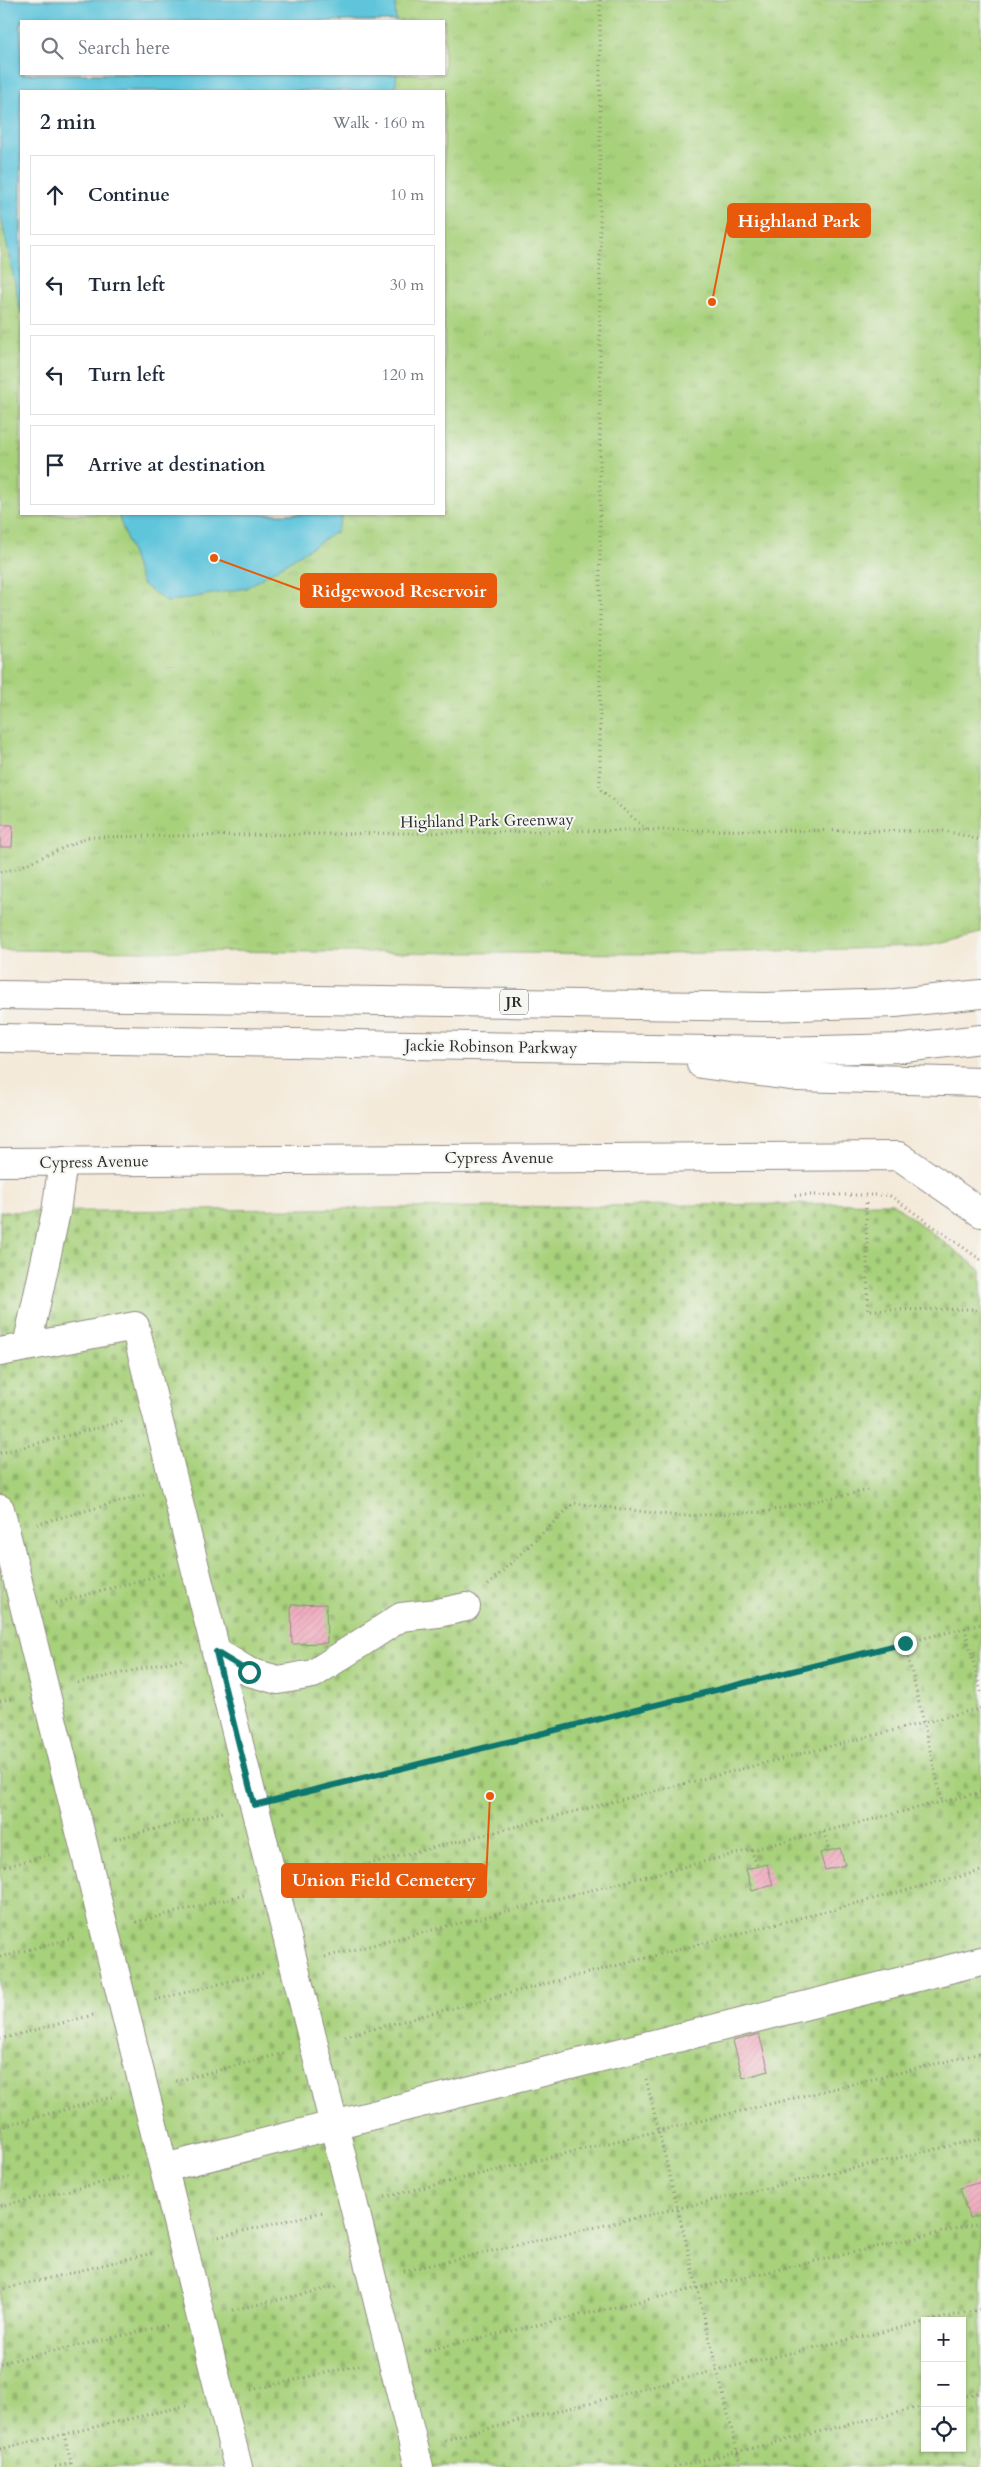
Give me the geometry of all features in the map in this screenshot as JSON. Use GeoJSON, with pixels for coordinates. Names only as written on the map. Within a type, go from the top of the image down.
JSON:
{"type":"FeatureCollection","features":[{"type":"Feature","properties":{"kind":"main road","name":"JR"},"geometry":{"type":"LineString","coordinates":[[0,995],[765,1007],[895,1003],[981,994]]}},
{"type":"Feature","properties":{"kind":"main road","name":"Jackie Robinson Parkway"},"geometry":{"type":"LineString","coordinates":[[0,1038],[838,1050],[904,1048],[981,1039]]}},
{"type":"Feature","properties":{"kind":"main road"},"geometry":{"type":"LineString","coordinates":[[573,1047],[797,1077],[981,1082]]}},
{"type":"Feature","properties":{"kind":"main road","name":"Cypress Avenue"},"geometry":{"type":"LineString","coordinates":[[0,1162],[899,1156],[981,1213]]}},
{"type":"Feature","properties":{"kind":"main road"},"geometry":{"type":"LineString","coordinates":[[28,1346],[56,1212],[62,1161]]}},
{"type":"Feature","properties":{"kind":"main road"},"geometry":{"type":"LineString","coordinates":[[0,1352],[135,1326],[417,2458]]}},
{"type":"Feature","properties":{"kind":"main road"},"geometry":{"type":"LineString","coordinates":[[3,1521],[238,2467]]}},
{"type":"Feature","properties":{"kind":"main road"},"geometry":{"type":"LineString","coordinates":[[216,1652],[249,1672],[278,1680],[314,1674],[401,1617],[438,1613],[466,1607]]}},
{"type":"Feature","properties":{"kind":"main road"},"geometry":{"type":"LineString","coordinates":[[164,2168],[981,1962]]}},
{"type":"Feature","properties":{"kind":"path"},"geometry":{"type":"LineString","coordinates":[[600,0],[600,789],[647,830]]}},
{"type":"Feature","properties":{"kind":"path","name":"Highland Park Greenway"},"geometry":{"type":"LineString","coordinates":[[0,872],[15,869],[88,838],[647,830],[946,831],[981,840]]}},
{"type":"Feature","properties":{"kind":"path"},"geometry":{"type":"LineString","coordinates":[[795,1195],[889,1195],[981,1260]]}},
{"type":"Feature","properties":{"kind":"path"},"geometry":{"type":"LineString","coordinates":[[866,1203],[868,1310],[981,1309]]}},
{"type":"Feature","properties":{"kind":"path"},"geometry":{"type":"LineString","coordinates":[[0,1453],[156,1413]]}},
{"type":"Feature","properties":{"kind":"path"},"geometry":{"type":"LineString","coordinates":[[3,1521],[174,1486]]}},
{"type":"Feature","properties":{"kind":"path"},"geometry":{"type":"LineString","coordinates":[[466,1607],[574,1504],[678,1516],[763,1512],[869,1490]]}},
{"type":"Feature","properties":{"kind":"path"},"geometry":{"type":"LineString","coordinates":[[25,1611],[195,1565]]}},
{"type":"Feature","properties":{"kind":"path"},"geometry":{"type":"LineString","coordinates":[[0,1868],[981,1624]]}},
{"type":"Feature","properties":{"kind":"path"},"geometry":{"type":"LineString","coordinates":[[965,1628],[981,1692]]}},
{"type":"Feature","properties":{"kind":"path"},"geometry":{"type":"LineString","coordinates":[[905,1643],[942,1802]]}},
{"type":"Feature","properties":{"kind":"path"},"geometry":{"type":"LineString","coordinates":[[0,1701],[216,1652]]}},
{"type":"Feature","properties":{"kind":"path"},"geometry":{"type":"LineString","coordinates":[[0,1957],[981,1708]]}},
{"type":"Feature","properties":{"kind":"path"},"geometry":{"type":"LineString","coordinates":[[0,2039],[981,1792]]}},
{"type":"Feature","properties":{"kind":"path"},"geometry":{"type":"LineString","coordinates":[[824,1832],[830,1851]]}},
{"type":"Feature","properties":{"kind":"path"},"geometry":{"type":"LineString","coordinates":[[751,1850],[758,1868]]}},
{"type":"Feature","properties":{"kind":"path"},"geometry":{"type":"LineString","coordinates":[[0,2127],[981,1871]]}},
{"type":"Feature","properties":{"kind":"path"},"geometry":{"type":"LineString","coordinates":[[638,2048],[741,2467]]}},
{"type":"Feature","properties":{"kind":"path"},"geometry":{"type":"LineString","coordinates":[[0,2290],[981,2053]]}},
{"type":"Feature","properties":{"kind":"path"},"geometry":{"type":"LineString","coordinates":[[0,2363],[981,2139]]}},
{"type":"Feature","properties":{"kind":"path"},"geometry":{"type":"LineString","coordinates":[[0,2206],[164,2168]]}},
{"type":"Feature","properties":{"kind":"path"},"geometry":{"type":"LineString","coordinates":[[0,2449],[981,2223]]}},
{"type":"Feature","properties":{"kind":"path"},"geometry":{"type":"LineString","coordinates":[[947,2317],[981,2309]]}},
{"type":"Feature","properties":{"kind":"path"},"geometry":{"type":"LineString","coordinates":[[417,2458],[717,2370],[921,2323]]}},
{"type":"Feature","properties":{"kind":"path"},"geometry":{"type":"LineString","coordinates":[[966,2396],[981,2392]]}},
{"type":"Feature","properties":{"kind":"path"},"geometry":{"type":"LineString","coordinates":[[674,2467],[921,2407]]}},
{"type":"Feature","properties":{"kind":"path"},"geometry":{"type":"LineString","coordinates":[[55,2467],[72,2465],[64,2433]]}},
{"type":"Feature","properties":{"kind":"green space"},"geometry":{"type":"Polygon","coordinates":[[[0,0],[981,0],[981,933],[919,947],[665,954],[0,950],[0,0]]]}},
{"type":"Feature","properties":{"kind":"green space"},"geometry":{"type":"Polygon","coordinates":[[[892,1203],[981,1270],[981,2467],[0,2467],[0,1212],[892,1203]]]}},
{"type":"Feature","properties":{"kind":"water"},"geometry":{"type":"Polygon","coordinates":[[[0,0],[395,0],[396,20],[20,20],[20,75],[397,75],[395,90],[20,90],[20,309],[0,212],[0,0]]]}},
{"type":"Feature","properties":{"kind":"water"},"geometry":{"type":"Polygon","coordinates":[[[118,515],[343,515],[336,532],[246,588],[167,602],[142,584],[118,515]]]}},
{"type":"Feature","properties":{"kind":"building"},"geometry":{"type":"Polygon","coordinates":[[[0,825],[13,825],[12,847],[0,847],[0,825]]]}},
{"type":"Feature","properties":{"kind":"building"},"geometry":{"type":"Polygon","coordinates":[[[326,1604],[327,1643],[292,1644],[291,1605],[326,1604]]]}},
{"type":"Feature","properties":{"kind":"building"},"geometry":{"type":"Polygon","coordinates":[[[840,1848],[845,1865],[825,1870],[820,1853],[840,1848]]]}},
{"type":"Feature","properties":{"kind":"building"},"geometry":{"type":"Polygon","coordinates":[[[767,1864],[773,1885],[752,1891],[746,1869],[767,1864]]]}},
{"type":"Feature","properties":{"kind":"building"},"geometry":{"type":"Polygon","coordinates":[[[759,2034],[769,2071],[743,2078],[733,2041],[759,2034]]]}},
{"type":"Feature","properties":{"kind":"building"},"geometry":{"type":"Polygon","coordinates":[[[981,2182],[981,2215],[969,2218],[960,2188],[981,2182]]]}},
{"type":"Feature","properties":{"kind":"place","name":"Highland Park"},"geometry":{"type":"Point","coordinates":[712,302]}},
{"type":"Feature","properties":{"kind":"place","name":"Ridgewood Reservoir"},"geometry":{"type":"Point","coordinates":[214,558]}},
{"type":"Feature","properties":{"kind":"place","name":"Union Field Cemetery"},"geometry":{"type":"Point","coordinates":[490,1796]}},
{"type":"Feature","properties":{"kind":"route"},"geometry":{"type":"LineString","coordinates":[[249,1672],[216,1652],[254,1805],[905,1643]]}}]}
